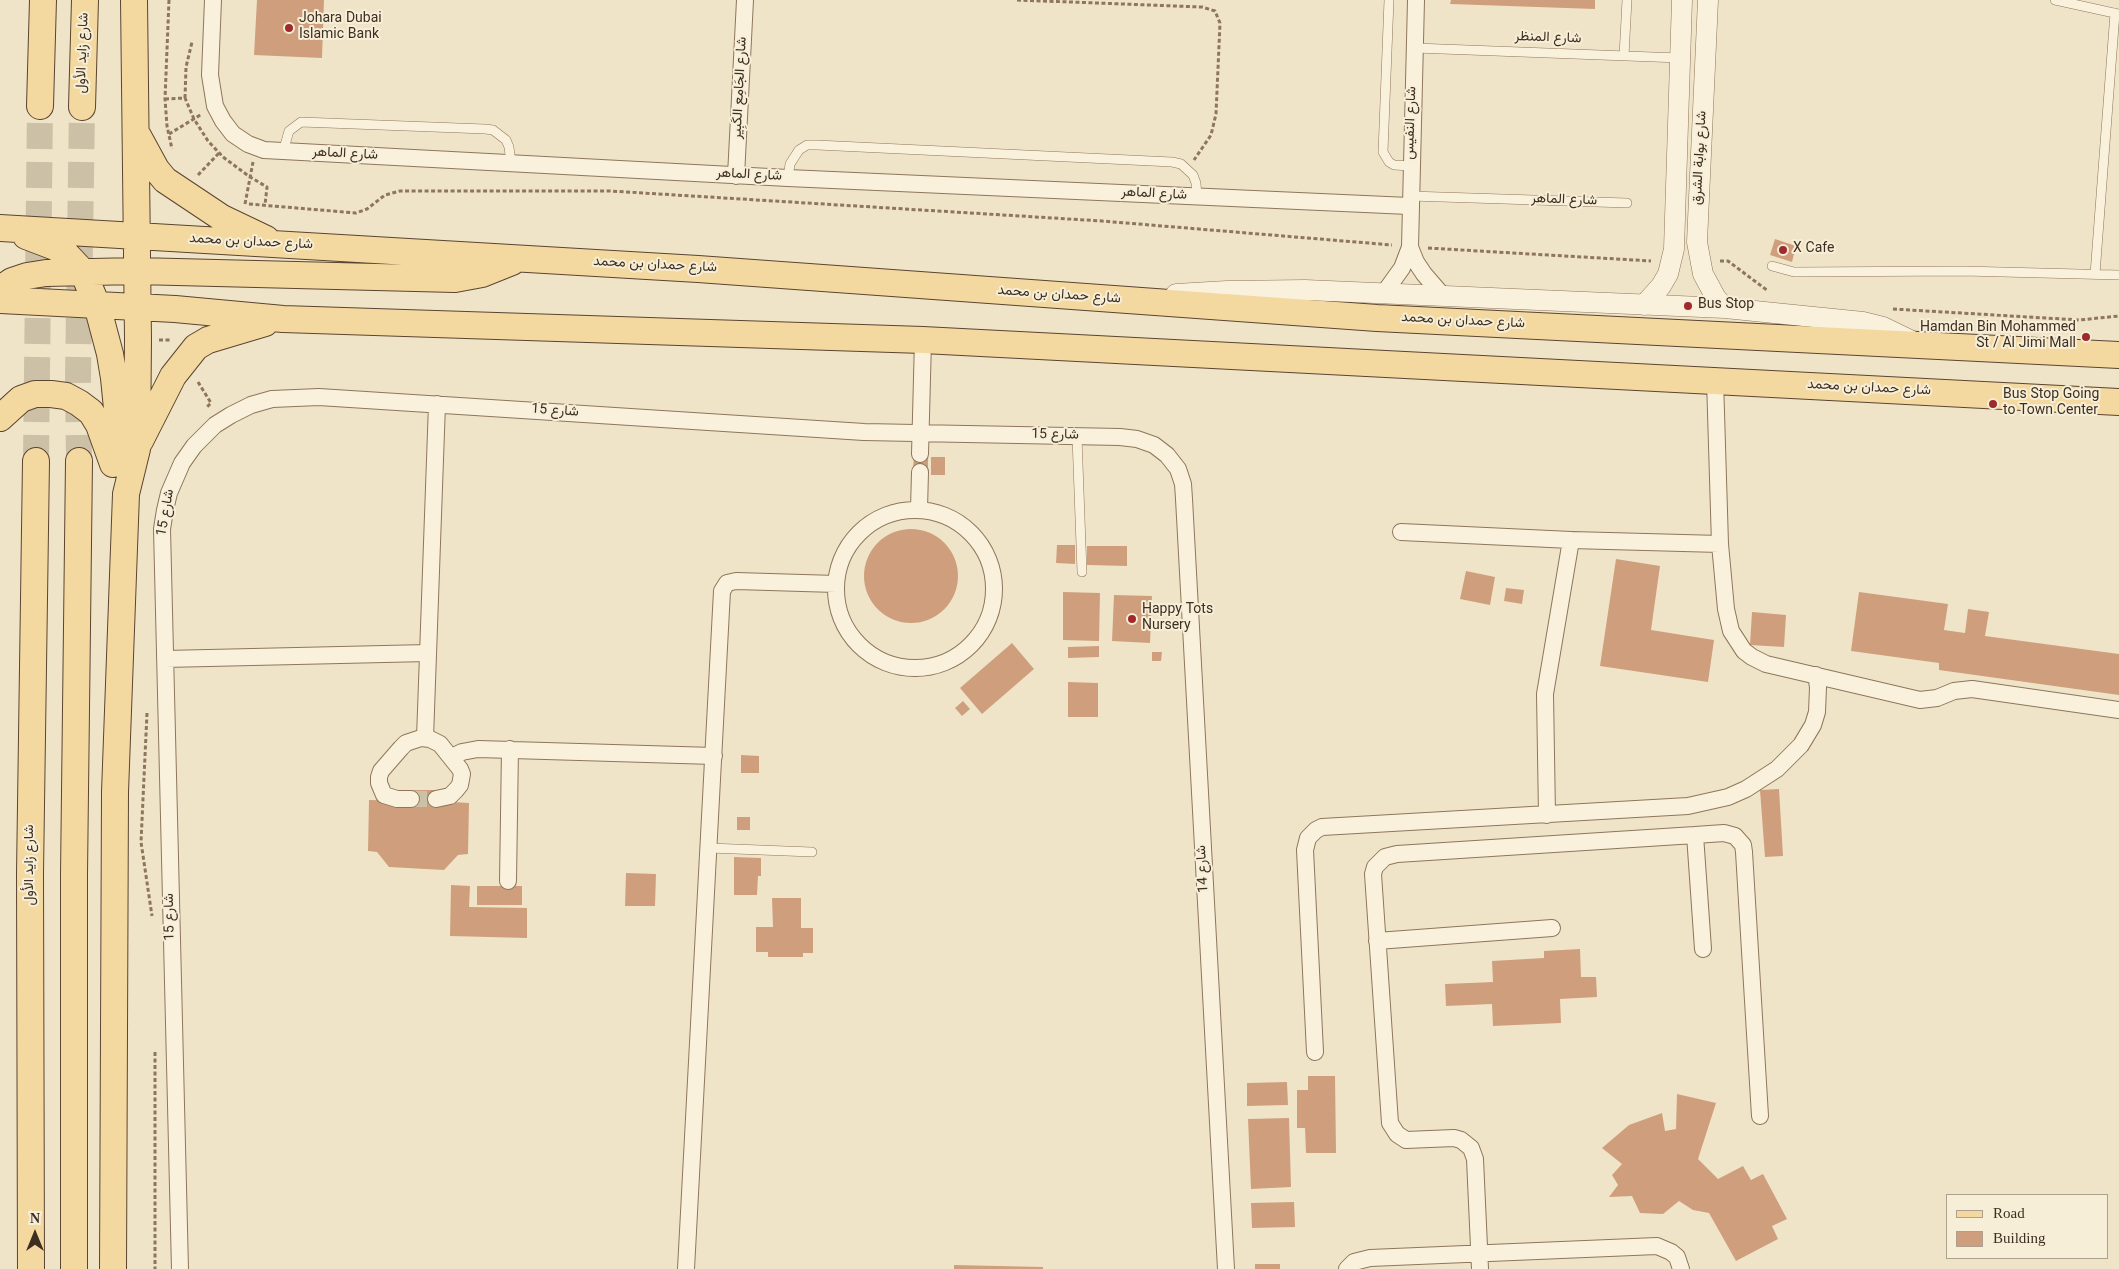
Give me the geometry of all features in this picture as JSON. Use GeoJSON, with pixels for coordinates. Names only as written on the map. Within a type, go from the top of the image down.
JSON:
{"type":"FeatureCollection","features":[{"type":"Feature","properties":{"kind":"main road"},"geometry":{"type":"LineString","coordinates":[[40,106],[44,0]]}},
{"type":"Feature","properties":{"kind":"main road","name":"شارع زايد الأول"},"geometry":{"type":"LineString","coordinates":[[82,107],[85,0]]}},
{"type":"Feature","properties":{"kind":"main road"},"geometry":{"type":"LineString","coordinates":[[134,0],[138,307],[137,449]]}},
{"type":"Feature","properties":{"kind":"main road"},"geometry":{"type":"LineString","coordinates":[[136,133],[156,169],[165,180],[222,218],[278,245]]}},
{"type":"Feature","properties":{"kind":"main road"},"geometry":{"type":"LineString","coordinates":[[0,229],[42,241],[66,254],[80,268],[97,305],[114,378],[126,494],[115,792],[113,1269]]}},
{"type":"Feature","properties":{"kind":"main road","name":"شارع حمدان بن محمد"},"geometry":{"type":"LineString","coordinates":[[0,229],[698,269],[1377,318],[2119,354]]}},
{"type":"Feature","properties":{"kind":"main road"},"geometry":{"type":"LineString","coordinates":[[0,289],[12,281],[27,276],[80,268],[121,250],[136,236]]}},
{"type":"Feature","properties":{"kind":"main road"},"geometry":{"type":"LineString","coordinates":[[0,266],[456,279],[482,274],[520,258]]}},
{"type":"Feature","properties":{"kind":"main road","name":"شارع حمدان بن محمد"},"geometry":{"type":"LineString","coordinates":[[0,300],[138,307],[283,318],[923,340],[2119,402]]}},
{"type":"Feature","properties":{"kind":"main road"},"geometry":{"type":"LineString","coordinates":[[126,494],[137,449],[173,376],[196,347],[208,340],[283,318]]}},
{"type":"Feature","properties":{"kind":"main road"},"geometry":{"type":"LineString","coordinates":[[0,418],[21,399],[35,394],[66,396],[79,403],[91,412],[99,425],[126,494]]}},
{"type":"Feature","properties":{"kind":"main road","name":"شارع زايد الأول"},"geometry":{"type":"LineString","coordinates":[[31,1269],[30,873],[36,461]]}},
{"type":"Feature","properties":{"kind":"main road"},"geometry":{"type":"LineString","coordinates":[[74,1269],[74,874],[79,461]]}},
{"type":"Feature","properties":{"kind":"street","name":"شارع الماهر"},"geometry":{"type":"LineString","coordinates":[[213,0],[210,75],[215,106],[233,134],[248,144],[264,150],[736,176],[1197,197],[1410,201]]}},
{"type":"Feature","properties":{"kind":"street","name":"شارع الجَامِع الكَبِير"},"geometry":{"type":"LineString","coordinates":[[736,176],[746,0]]}},
{"type":"Feature","properties":{"kind":"street","name":"شارع النفيس"},"geometry":{"type":"LineString","coordinates":[[1384,293],[1402,268],[1410,246],[1416,0]]}},
{"type":"Feature","properties":{"kind":"street","name":"شارع بوابة الشرق"},"geometry":{"type":"LineString","coordinates":[[1644,305],[1661,286],[1672,262],[1674,249],[1682,0]]}},
{"type":"Feature","properties":{"kind":"street","name":"شارع بوابة الشرق"},"geometry":{"type":"LineString","coordinates":[[1708,0],[1697,242],[1699,261],[1709,286],[1725,308]]}},
{"type":"Feature","properties":{"kind":"street","name":"شارع النفيس"},"geometry":{"type":"LineString","coordinates":[[1410,246],[1416,262],[1443,296]]}},
{"type":"Feature","properties":{"kind":"street"},"geometry":{"type":"LineString","coordinates":[[1119,300],[1173,294],[1266,290],[1384,293],[1725,308],[1863,322],[1882,327],[1918,345]]}},
{"type":"Feature","properties":{"kind":"street"},"geometry":{"type":"LineString","coordinates":[[920,454],[923,340]]}},
{"type":"Feature","properties":{"kind":"street"},"geometry":{"type":"LineString","coordinates":[[1715,380],[1720,544],[1727,620],[1736,641],[1744,651],[1760,662],[1920,700],[1936,698],[1954,691],[1972,689],[2119,710]]}},
{"type":"Feature","properties":{"kind":"street","name":"شارع 15"},"geometry":{"type":"LineString","coordinates":[[180,1269],[162,529],[169,493],[182,463],[194,446],[215,425],[251,405],[272,399],[319,397],[810,430],[1137,438],[1154,445],[1167,455],[1178,469]]}},
{"type":"Feature","properties":{"kind":"street"},"geometry":{"type":"LineString","coordinates":[[425,738],[438,404]]}},
{"type":"Feature","properties":{"kind":"street","name":"شارع 14"},"geometry":{"type":"LineString","coordinates":[[1178,469],[1183,484],[1184,499],[1226,1269]]}},
{"type":"Feature","properties":{"kind":"street"},"geometry":{"type":"LineString","coordinates":[[919,509],[920,472]]}},
{"type":"Feature","properties":{"kind":"street"},"geometry":{"type":"LineString","coordinates":[[919,509],[949,517],[974,535],[984,548],[994,577],[993,608],[979,636],[969,648],[956,657],[926,667],[896,666],[880,660],[862,647],[847,629],[840,614],[836,584],[838,568],[843,554],[862,530],[874,521],[888,514],[903,510],[919,509]]}},
{"type":"Feature","properties":{"kind":"street"},"geometry":{"type":"LineString","coordinates":[[1401,532],[1571,540],[1720,544]]}},
{"type":"Feature","properties":{"kind":"street"},"geometry":{"type":"LineString","coordinates":[[1547,815],[1545,694],[1547,675],[1555,646],[1571,540]]}},
{"type":"Feature","properties":{"kind":"street"},"geometry":{"type":"LineString","coordinates":[[686,1269],[724,586],[736,581],[836,584]]}},
{"type":"Feature","properties":{"kind":"street"},"geometry":{"type":"LineString","coordinates":[[165,659],[428,654]]}},
{"type":"Feature","properties":{"kind":"street"},"geometry":{"type":"LineString","coordinates":[[1315,1052],[1305,850],[1308,838],[1312,834],[1322,827],[1688,806],[1728,797],[1777,769],[1790,758],[1808,736],[1817,712],[1818,687],[1816,675]]}},
{"type":"Feature","properties":{"kind":"street"},"geometry":{"type":"LineString","coordinates":[[411,799],[389,798],[384,795],[379,783],[379,777],[381,770],[406,743],[425,738],[440,744],[452,757],[462,774],[460,785],[450,796],[436,798]]}},
{"type":"Feature","properties":{"kind":"street"},"geometry":{"type":"LineString","coordinates":[[452,757],[470,749],[714,756]]}},
{"type":"Feature","properties":{"kind":"street"},"geometry":{"type":"LineString","coordinates":[[508,881],[510,749]]}},
{"type":"Feature","properties":{"kind":"street"},"geometry":{"type":"LineString","coordinates":[[1480,1269],[1475,1158],[1471,1148],[1461,1140],[1454,1138],[1406,1140],[1397,1134],[1390,1124],[1373,874],[1380,861],[1391,854],[1695,835],[1730,834],[1739,839],[1743,845],[1760,1116]]}},
{"type":"Feature","properties":{"kind":"street"},"geometry":{"type":"LineString","coordinates":[[1695,835],[1703,949]]}},
{"type":"Feature","properties":{"kind":"street"},"geometry":{"type":"LineString","coordinates":[[1377,941],[1552,928]]}},
{"type":"Feature","properties":{"kind":"street"},"geometry":{"type":"LineString","coordinates":[[1347,1269],[1354,1262],[1362,1258],[1657,1246],[1677,1257],[1682,1269]]}},
{"type":"Feature","properties":{"kind":"lane"},"geometry":{"type":"LineString","coordinates":[[1389,0],[1383,152],[1389,162],[1394,165],[1411,166]]}},
{"type":"Feature","properties":{"kind":"lane"},"geometry":{"type":"LineString","coordinates":[[1624,56],[1627,0]]}},
{"type":"Feature","properties":{"kind":"lane"},"geometry":{"type":"LineString","coordinates":[[2055,0],[2117,14],[2095,274]]}},
{"type":"Feature","properties":{"kind":"lane","name":"شارع المنظر"},"geometry":{"type":"LineString","coordinates":[[1415,48],[1680,58]]}},
{"type":"Feature","properties":{"kind":"lane"},"geometry":{"type":"LineString","coordinates":[[284,152],[288,131],[301,122],[476,129],[493,130],[501,134],[509,147],[511,163]]}},
{"type":"Feature","properties":{"kind":"lane"},"geometry":{"type":"LineString","coordinates":[[788,178],[793,156],[798,150],[817,144],[1172,162],[1188,169],[1194,175],[1197,197]]}},
{"type":"Feature","properties":{"kind":"lane","name":"شارع الماهر"},"geometry":{"type":"LineString","coordinates":[[1410,201],[1627,203]]}},
{"type":"Feature","properties":{"kind":"lane"},"geometry":{"type":"LineString","coordinates":[[1772,266],[1794,272],[1963,271],[2119,275]]}},
{"type":"Feature","properties":{"kind":"lane"},"geometry":{"type":"LineString","coordinates":[[1077,437],[1082,572]]}},
{"type":"Feature","properties":{"kind":"lane"},"geometry":{"type":"LineString","coordinates":[[708,848],[812,852]]}},
{"type":"Feature","properties":{"kind":"path"},"geometry":{"type":"LineString","coordinates":[[169,0],[165,99],[169,134],[176,157]]}},
{"type":"Feature","properties":{"kind":"path"},"geometry":{"type":"LineString","coordinates":[[1017,0],[1202,7],[1215,11],[1220,23],[1216,114],[1211,135],[1188,169]]}},
{"type":"Feature","properties":{"kind":"path"},"geometry":{"type":"LineString","coordinates":[[185,98],[186,67],[193,38]]}},
{"type":"Feature","properties":{"kind":"path"},"geometry":{"type":"LineString","coordinates":[[169,134],[215,106]]}},
{"type":"Feature","properties":{"kind":"path"},"geometry":{"type":"LineString","coordinates":[[193,179],[219,153],[233,134]]}},
{"type":"Feature","properties":{"kind":"path"},"geometry":{"type":"LineString","coordinates":[[256,147],[244,204],[356,213],[367,208],[385,195],[400,192],[610,190],[1102,221],[1410,246],[1672,262]]}},
{"type":"Feature","properties":{"kind":"path"},"geometry":{"type":"LineString","coordinates":[[1699,261],[1728,261],[1762,289],[1776,295]]}},
{"type":"Feature","properties":{"kind":"path"},"geometry":{"type":"LineString","coordinates":[[1891,309],[2079,320],[2119,316]]}},
{"type":"Feature","properties":{"kind":"building","name":"Johara Dubai Islamic Bank"},"geometry":{"type":"Polygon","coordinates":[[[257,0],[324,0],[322,58],[254,55],[257,0]]]}},
{"type":"Feature","properties":{"kind":"building"},"geometry":{"type":"Polygon","coordinates":[[[1451,0],[1595,0],[1595,9],[1450,4],[1451,0]]]}},
{"type":"Feature","properties":{"kind":"building","name":"X Cafe"},"geometry":{"type":"Polygon","coordinates":[[[1775,239],[1796,246],[1792,262],[1770,255],[1775,239]]]}},
{"type":"Feature","properties":{"kind":"building"},"geometry":{"type":"Polygon","coordinates":[[[914,454],[928,454],[928,472],[913,471],[914,454]]]}},
{"type":"Feature","properties":{"kind":"building"},"geometry":{"type":"Polygon","coordinates":[[[931,457],[945,457],[945,475],[931,475],[931,457]]]}},
{"type":"Feature","properties":{"kind":"building"},"geometry":{"type":"Polygon","coordinates":[[[911,529],[929,533],[944,543],[954,558],[958,576],[954,594],[944,609],[929,619],[911,623],[893,619],[878,609],[868,594],[864,576],[868,558],[878,543],[893,533],[911,529]]]}},
{"type":"Feature","properties":{"kind":"building"},"geometry":{"type":"Polygon","coordinates":[[[1057,545],[1075,545],[1075,564],[1056,563],[1057,545]]]}},
{"type":"Feature","properties":{"kind":"building"},"geometry":{"type":"Polygon","coordinates":[[[1087,546],[1127,546],[1127,566],[1087,565],[1087,546]]]}},
{"type":"Feature","properties":{"kind":"building"},"geometry":{"type":"Polygon","coordinates":[[[1616,559],[1660,566],[1651,630],[1714,640],[1708,682],[1600,666],[1616,559]]]}},
{"type":"Feature","properties":{"kind":"building"},"geometry":{"type":"Polygon","coordinates":[[[1466,571],[1495,577],[1490,605],[1460,599],[1466,571]]]}},
{"type":"Feature","properties":{"kind":"building"},"geometry":{"type":"Polygon","coordinates":[[[1506,588],[1524,590],[1522,604],[1504,601],[1506,588]]]}},
{"type":"Feature","properties":{"kind":"building"},"geometry":{"type":"Polygon","coordinates":[[[1063,592],[1100,593],[1099,641],[1063,640],[1063,592]]]}},
{"type":"Feature","properties":{"kind":"building"},"geometry":{"type":"Polygon","coordinates":[[[1859,592],[1948,604],[1944,630],[1965,633],[1968,609],[1989,612],[1985,636],[2119,654],[2119,695],[1939,670],[1939,663],[1851,651],[1859,592]]]}},
{"type":"Feature","properties":{"kind":"building","name":"Happy Tots Nursery"},"geometry":{"type":"Polygon","coordinates":[[[1114,595],[1152,596],[1150,643],[1112,641],[1114,595]]]}},
{"type":"Feature","properties":{"kind":"building"},"geometry":{"type":"Polygon","coordinates":[[[1752,612],[1786,615],[1784,647],[1750,645],[1752,612]]]}},
{"type":"Feature","properties":{"kind":"building"},"geometry":{"type":"Polygon","coordinates":[[[1012,643],[1034,669],[982,714],[960,688],[1012,643]]]}},
{"type":"Feature","properties":{"kind":"building"},"geometry":{"type":"Polygon","coordinates":[[[1099,646],[1099,657],[1068,658],[1068,647],[1099,646]]]}},
{"type":"Feature","properties":{"kind":"building"},"geometry":{"type":"Polygon","coordinates":[[[1152,652],[1162,652],[1161,661],[1152,661],[1152,652]]]}},
{"type":"Feature","properties":{"kind":"building"},"geometry":{"type":"Polygon","coordinates":[[[1068,682],[1098,683],[1098,717],[1068,717],[1068,682]]]}},
{"type":"Feature","properties":{"kind":"building"},"geometry":{"type":"Polygon","coordinates":[[[963,701],[970,709],[962,716],[955,708],[963,701]]]}},
{"type":"Feature","properties":{"kind":"building"},"geometry":{"type":"Polygon","coordinates":[[[741,755],[759,756],[759,773],[741,773],[741,755]]]}},
{"type":"Feature","properties":{"kind":"building"},"geometry":{"type":"Polygon","coordinates":[[[1779,789],[1783,856],[1765,857],[1760,790],[1779,789]]]}},
{"type":"Feature","properties":{"kind":"building"},"geometry":{"type":"Polygon","coordinates":[[[412,790],[435,790],[436,801],[469,803],[468,854],[458,855],[444,870],[389,867],[377,852],[368,851],[369,800],[411,801],[412,790]]]}},
{"type":"Feature","properties":{"kind":"building"},"geometry":{"type":"Polygon","coordinates":[[[737,817],[750,817],[750,830],[737,830],[737,817]]]}},
{"type":"Feature","properties":{"kind":"building"},"geometry":{"type":"Polygon","coordinates":[[[734,857],[761,858],[761,876],[758,876],[757,895],[734,895],[734,857]]]}},
{"type":"Feature","properties":{"kind":"building"},"geometry":{"type":"Polygon","coordinates":[[[626,873],[656,874],[655,906],[625,906],[626,873]]]}},
{"type":"Feature","properties":{"kind":"building"},"geometry":{"type":"Polygon","coordinates":[[[451,885],[470,886],[469,907],[527,908],[527,938],[450,936],[451,885]]]}},
{"type":"Feature","properties":{"kind":"building"},"geometry":{"type":"Polygon","coordinates":[[[477,886],[522,886],[522,905],[477,905],[477,886]]]}},
{"type":"Feature","properties":{"kind":"building"},"geometry":{"type":"Polygon","coordinates":[[[772,898],[801,898],[801,928],[813,928],[813,953],[803,953],[803,957],[768,957],[768,952],[756,952],[756,927],[773,927],[772,898]]]}},
{"type":"Feature","properties":{"kind":"building"},"geometry":{"type":"Polygon","coordinates":[[[1580,949],[1581,977],[1596,977],[1597,997],[1560,999],[1561,1023],[1493,1026],[1492,1004],[1446,1006],[1445,984],[1493,982],[1492,961],[1544,958],[1544,951],[1580,949]]]}},
{"type":"Feature","properties":{"kind":"building"},"geometry":{"type":"Polygon","coordinates":[[[1308,1076],[1335,1076],[1336,1153],[1306,1153],[1305,1128],[1297,1128],[1297,1090],[1308,1090],[1308,1076]]]}},
{"type":"Feature","properties":{"kind":"building"},"geometry":{"type":"Polygon","coordinates":[[[1287,1082],[1288,1105],[1247,1106],[1247,1083],[1287,1082]]]}},
{"type":"Feature","properties":{"kind":"building"},"geometry":{"type":"Polygon","coordinates":[[[1677,1094],[1716,1103],[1698,1159],[1718,1179],[1743,1166],[1751,1180],[1763,1174],[1787,1219],[1772,1226],[1778,1239],[1736,1261],[1709,1213],[1693,1210],[1679,1201],[1663,1214],[1640,1213],[1632,1196],[1609,1197],[1618,1185],[1612,1175],[1622,1164],[1602,1148],[1629,1125],[1662,1113],[1665,1131],[1676,1129],[1677,1094]]]}},
{"type":"Feature","properties":{"kind":"building"},"geometry":{"type":"Polygon","coordinates":[[[1289,1118],[1291,1187],[1251,1189],[1248,1119],[1289,1118]]]}},
{"type":"Feature","properties":{"kind":"building"},"geometry":{"type":"Polygon","coordinates":[[[1294,1202],[1295,1227],[1252,1228],[1251,1203],[1294,1202]]]}},
{"type":"Feature","properties":{"kind":"building"},"geometry":{"type":"Polygon","coordinates":[[[1255,1264],[1280,1264],[1280,1269],[1255,1269],[1255,1264]]]}},
{"type":"Feature","properties":{"kind":"building"},"geometry":{"type":"Polygon","coordinates":[[[954,1265],[1043,1267],[1043,1269],[954,1269],[954,1265]]]}},
{"type":"Feature","properties":{"kind":"tunnel"},"geometry":{"type":"LineString","coordinates":[[36,461],[40,106]]}},
{"type":"Feature","properties":{"kind":"tunnel"},"geometry":{"type":"LineString","coordinates":[[79,461],[78,379],[82,107]]}},
{"type":"Feature","properties":{"kind":"tunnel"},"geometry":{"type":"LineString","coordinates":[[411,799],[436,799]]}},
{"type":"Feature","properties":{"kind":"place","name":"Johara Dubai Islamic Bank"},"geometry":{"type":"Point","coordinates":[289,28]}},
{"type":"Feature","properties":{"kind":"place","name":"X Cafe"},"geometry":{"type":"Point","coordinates":[1783,250]}},
{"type":"Feature","properties":{"kind":"place","name":"Bus Stop"},"geometry":{"type":"Point","coordinates":[1688,306]}},
{"type":"Feature","properties":{"kind":"place","name":"Hamdan Bin Mohammed St / Al Jimi Mall"},"geometry":{"type":"Point","coordinates":[2086,337]}},
{"type":"Feature","properties":{"kind":"place","name":"Bus Stop Going to Town Center"},"geometry":{"type":"Point","coordinates":[1993,404]}},
{"type":"Feature","properties":{"kind":"place","name":"Happy Tots Nursery"},"geometry":{"type":"Point","coordinates":[1132,619]}}]}
